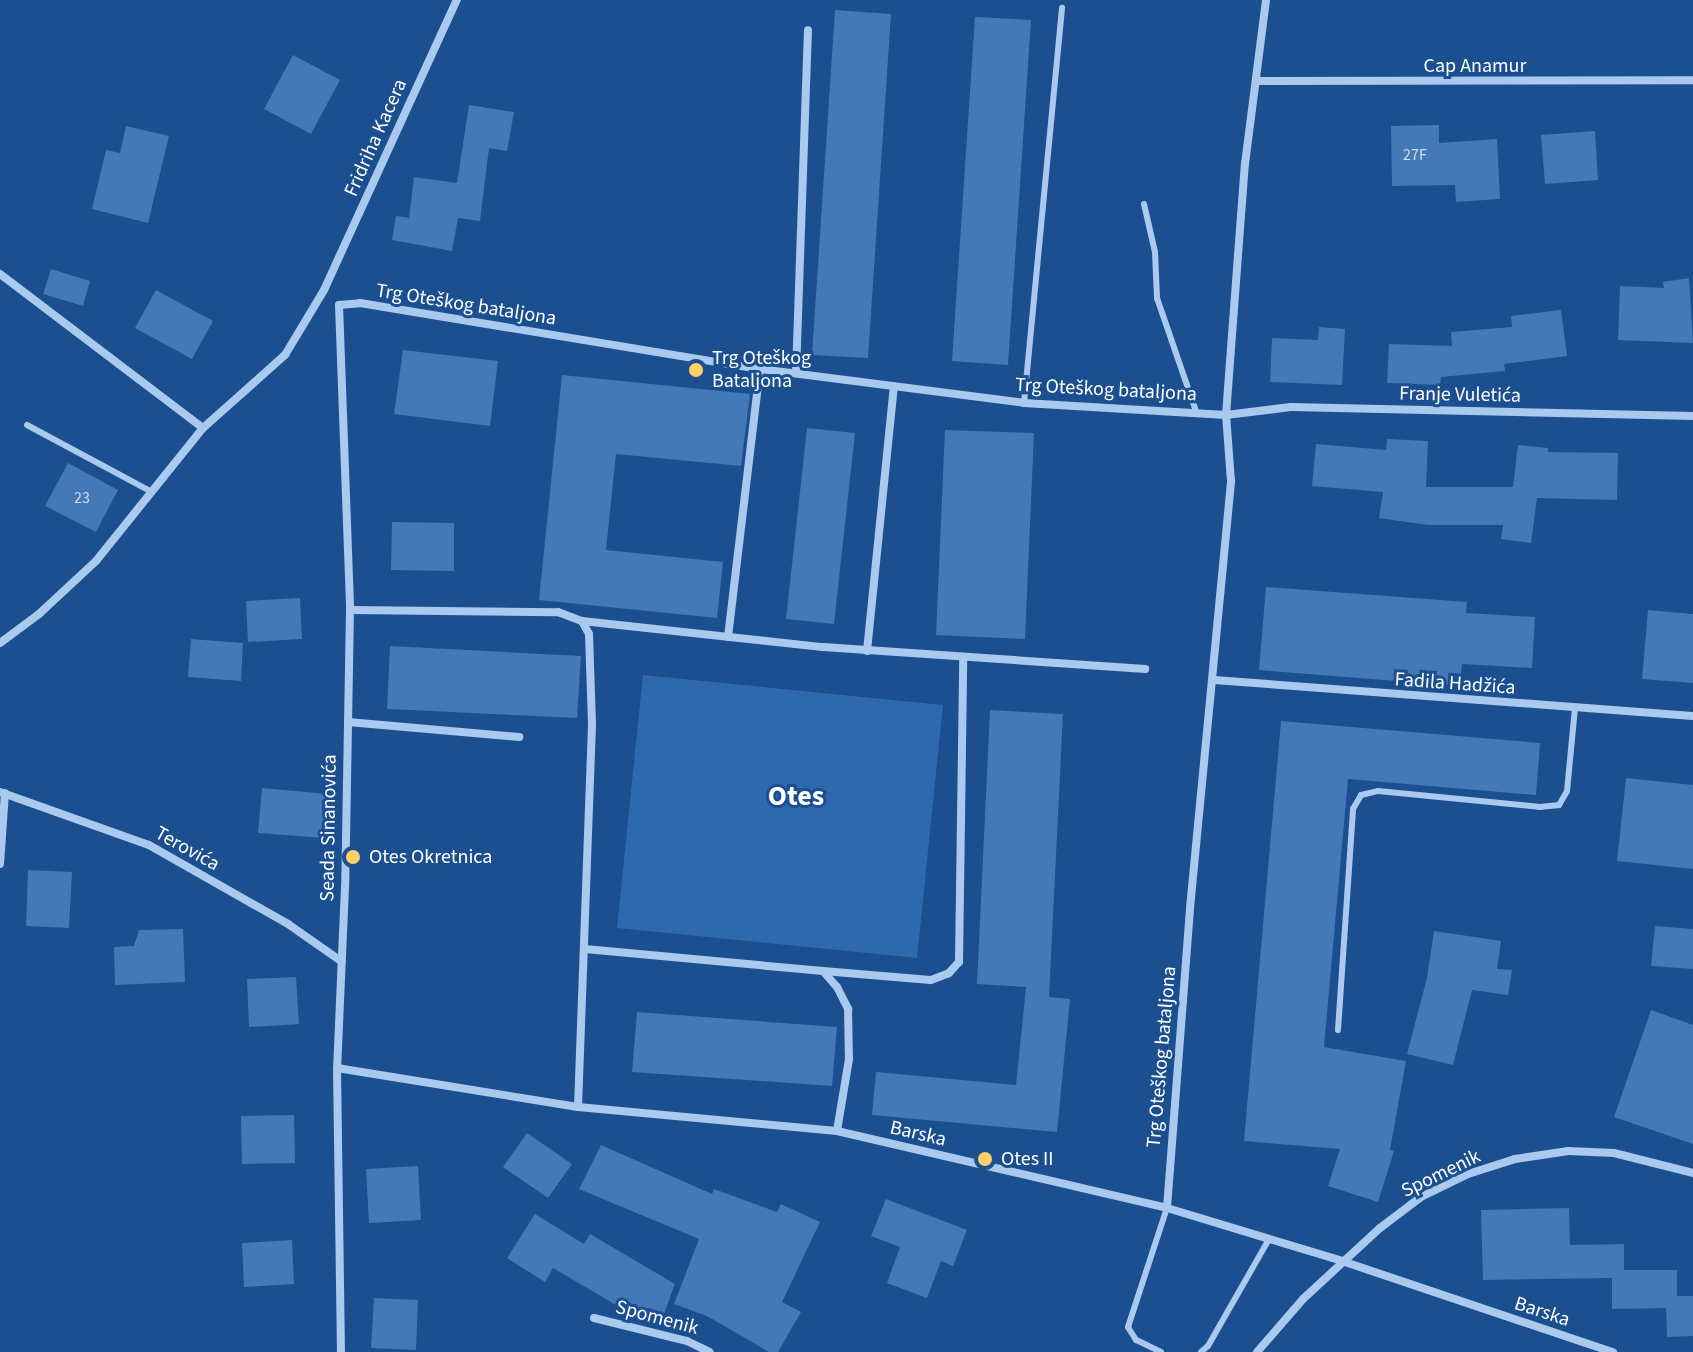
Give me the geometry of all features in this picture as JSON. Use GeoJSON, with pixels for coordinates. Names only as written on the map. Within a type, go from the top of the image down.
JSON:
{"type":"FeatureCollection","features":[{"type":"Feature","properties":{"kind":"street","name":"Fridriha Kacera"},"geometry":{"type":"LineString","coordinates":[[0,643],[39,614],[96,561],[203,428],[285,355],[324,290],[457,0]]}},
{"type":"Feature","properties":{"kind":"street"},"geometry":{"type":"LineString","coordinates":[[1226,415],[1245,164],[1266,0]]}},
{"type":"Feature","properties":{"kind":"street"},"geometry":{"type":"LineString","coordinates":[[796,373],[808,30]]}},
{"type":"Feature","properties":{"kind":"street","name":"Cap Anamur"},"geometry":{"type":"LineString","coordinates":[[1257,81],[1693,80]]}},
{"type":"Feature","properties":{"kind":"street"},"geometry":{"type":"LineString","coordinates":[[0,274],[203,428]]}},
{"type":"Feature","properties":{"kind":"street"},"geometry":{"type":"LineString","coordinates":[[324,290],[339,305]]}},
{"type":"Feature","properties":{"kind":"street","name":"Trg Oteškog bataljona"},"geometry":{"type":"LineString","coordinates":[[339,305],[360,303],[760,369],[1024,403],[1226,415],[1231,481],[1190,908],[1167,1208]]}},
{"type":"Feature","properties":{"kind":"street","name":"Seada Sinanovića"},"geometry":{"type":"LineString","coordinates":[[339,305],[350,610],[337,1068],[341,1352]]}},
{"type":"Feature","properties":{"kind":"street"},"geometry":{"type":"LineString","coordinates":[[728,637],[760,369]]}},
{"type":"Feature","properties":{"kind":"street"},"geometry":{"type":"LineString","coordinates":[[867,651],[894,386]]}},
{"type":"Feature","properties":{"kind":"street","name":"Franje Vuletića"},"geometry":{"type":"LineString","coordinates":[[1226,415],[1291,407],[1693,416]]}},
{"type":"Feature","properties":{"kind":"street"},"geometry":{"type":"LineString","coordinates":[[350,610],[558,612],[582,621],[867,651],[1145,669]]}},
{"type":"Feature","properties":{"kind":"street"},"geometry":{"type":"LineString","coordinates":[[578,1107],[592,725],[592,648],[582,621]]}},
{"type":"Feature","properties":{"kind":"street"},"geometry":{"type":"LineString","coordinates":[[585,949],[931,980],[949,973],[959,962],[963,658]]}},
{"type":"Feature","properties":{"kind":"street","name":"Fadila Hadžića"},"geometry":{"type":"LineString","coordinates":[[1214,680],[1693,716]]}},
{"type":"Feature","properties":{"kind":"street"},"geometry":{"type":"LineString","coordinates":[[348,722],[519,737]]}},
{"type":"Feature","properties":{"kind":"street","name":"Terovića"},"geometry":{"type":"LineString","coordinates":[[0,864],[2,792],[149,845],[288,924],[341,961]]}},
{"type":"Feature","properties":{"kind":"street"},"geometry":{"type":"LineString","coordinates":[[823,971],[837,987],[848,1009],[849,1059],[837,1131]]}},
{"type":"Feature","properties":{"kind":"street","name":"Barska"},"geometry":{"type":"LineString","coordinates":[[337,1068],[578,1107],[837,1131],[1167,1208],[1342,1261],[1613,1352]]}},
{"type":"Feature","properties":{"kind":"street","name":"Spomenik"},"geometry":{"type":"LineString","coordinates":[[1257,1352],[1342,1261],[1421,1197],[1468,1174],[1515,1159],[1568,1151],[1614,1153],[1693,1173]]}},
{"type":"Feature","properties":{"kind":"street","name":"Spomenik"},"geometry":{"type":"LineString","coordinates":[[594,1318],[687,1341],[710,1352]]}},
{"type":"Feature","properties":{"kind":"lane"},"geometry":{"type":"LineString","coordinates":[[1024,403],[1062,8]]}},
{"type":"Feature","properties":{"kind":"lane"},"geometry":{"type":"LineString","coordinates":[[1144,204],[1155,252],[1157,298],[1196,411]]}},
{"type":"Feature","properties":{"kind":"lane"},"geometry":{"type":"LineString","coordinates":[[27,425],[152,492]]}},
{"type":"Feature","properties":{"kind":"lane"},"geometry":{"type":"LineString","coordinates":[[1338,1030],[1353,809],[1361,795],[1378,791],[1540,807],[1559,805],[1567,791],[1575,708]]}},
{"type":"Feature","properties":{"kind":"lane"},"geometry":{"type":"LineString","coordinates":[[1161,1352],[1136,1340],[1128,1327],[1167,1208]]}},
{"type":"Feature","properties":{"kind":"lane"},"geometry":{"type":"LineString","coordinates":[[1201,1352],[1208,1346],[1269,1239]]}},
{"type":"Feature","properties":{"kind":"shaded area"},"geometry":{"type":"Polygon","coordinates":[[[643,675],[943,705],[917,958],[617,928],[643,675]]]}},
{"type":"Feature","properties":{"kind":"building"},"geometry":{"type":"Polygon","coordinates":[[[835,10],[891,14],[868,358],[812,355],[835,10]]]}},
{"type":"Feature","properties":{"kind":"building"},"geometry":{"type":"Polygon","coordinates":[[[975,17],[1031,20],[1008,365],[952,361],[975,17]]]}},
{"type":"Feature","properties":{"kind":"building"},"geometry":{"type":"Polygon","coordinates":[[[293,55],[340,80],[311,134],[264,109],[293,55]]]}},
{"type":"Feature","properties":{"kind":"building"},"geometry":{"type":"Polygon","coordinates":[[[469,105],[514,112],[507,151],[489,148],[480,221],[458,218],[452,251],[392,240],[396,216],[409,218],[414,177],[457,183],[469,105]]]}},
{"type":"Feature","properties":{"kind":"building"},"geometry":{"type":"Polygon","coordinates":[[[1439,125],[1439,143],[1497,139],[1500,199],[1456,202],[1455,185],[1392,186],[1391,126],[1439,125]]]}},
{"type":"Feature","properties":{"kind":"building"},"geometry":{"type":"Polygon","coordinates":[[[126,126],[169,136],[148,223],[92,209],[106,150],[120,153],[126,126]]]}},
{"type":"Feature","properties":{"kind":"building"},"geometry":{"type":"Polygon","coordinates":[[[1595,131],[1598,180],[1545,184],[1541,135],[1595,131]]]}},
{"type":"Feature","properties":{"kind":"building"},"geometry":{"type":"Polygon","coordinates":[[[51,269],[90,281],[83,306],[43,294],[51,269]]]}},
{"type":"Feature","properties":{"kind":"building"},"geometry":{"type":"Polygon","coordinates":[[[1689,278],[1693,343],[1618,340],[1620,286],[1664,288],[1663,282],[1689,278]]]}},
{"type":"Feature","properties":{"kind":"building"},"geometry":{"type":"Polygon","coordinates":[[[156,290],[213,321],[192,359],[135,328],[156,290]]]}},
{"type":"Feature","properties":{"kind":"building"},"geometry":{"type":"Polygon","coordinates":[[[1561,310],[1567,356],[1504,364],[1505,371],[1441,377],[1440,385],[1387,383],[1389,344],[1452,346],[1451,332],[1512,327],[1511,316],[1561,310]]]}},
{"type":"Feature","properties":{"kind":"building"},"geometry":{"type":"Polygon","coordinates":[[[1319,327],[1345,329],[1342,385],[1270,382],[1272,338],[1318,340],[1319,327]]]}},
{"type":"Feature","properties":{"kind":"building"},"geometry":{"type":"Polygon","coordinates":[[[403,350],[498,361],[490,426],[394,414],[403,350]]]}},
{"type":"Feature","properties":{"kind":"building"},"geometry":{"type":"Polygon","coordinates":[[[562,375],[750,394],[741,466],[616,454],[606,550],[723,562],[717,618],[539,600],[562,375]]]}},
{"type":"Feature","properties":{"kind":"building"},"geometry":{"type":"Polygon","coordinates":[[[807,428],[855,433],[834,624],[786,619],[807,428]]]}},
{"type":"Feature","properties":{"kind":"building"},"geometry":{"type":"Polygon","coordinates":[[[945,430],[1034,433],[1025,639],[936,635],[945,430]]]}},
{"type":"Feature","properties":{"kind":"building"},"geometry":{"type":"Polygon","coordinates":[[[1387,439],[1428,441],[1426,487],[1513,487],[1518,445],[1548,448],[1548,452],[1618,453],[1617,500],[1537,498],[1531,543],[1501,539],[1503,525],[1428,525],[1379,518],[1383,492],[1312,486],[1316,444],[1386,450],[1387,439]]]}},
{"type":"Feature","properties":{"kind":"building"},"geometry":{"type":"Polygon","coordinates":[[[68,463],[118,490],[96,532],[45,506],[68,463]]]}},
{"type":"Feature","properties":{"kind":"building"},"geometry":{"type":"Polygon","coordinates":[[[392,522],[454,523],[454,571],[391,570],[392,522]]]}},
{"type":"Feature","properties":{"kind":"building"},"geometry":{"type":"Polygon","coordinates":[[[1266,587],[1467,602],[1466,613],[1535,617],[1532,668],[1462,664],[1460,686],[1259,670],[1266,587]]]}},
{"type":"Feature","properties":{"kind":"building"},"geometry":{"type":"Polygon","coordinates":[[[300,598],[302,639],[248,642],[246,601],[300,598]]]}},
{"type":"Feature","properties":{"kind":"building"},"geometry":{"type":"Polygon","coordinates":[[[1648,610],[1693,614],[1693,683],[1642,679],[1648,610]]]}},
{"type":"Feature","properties":{"kind":"building"},"geometry":{"type":"Polygon","coordinates":[[[191,639],[243,643],[241,681],[188,677],[191,639]]]}},
{"type":"Feature","properties":{"kind":"building"},"geometry":{"type":"Polygon","coordinates":[[[390,646],[581,656],[577,718],[387,709],[390,646]]]}},
{"type":"Feature","properties":{"kind":"building"},"geometry":{"type":"Polygon","coordinates":[[[990,710],[1063,714],[1049,997],[1070,999],[1057,1132],[872,1115],[876,1072],[1016,1085],[1026,987],[977,984],[990,710]]]}},
{"type":"Feature","properties":{"kind":"building"},"geometry":{"type":"Polygon","coordinates":[[[1281,721],[1540,743],[1536,795],[1348,779],[1324,1047],[1406,1061],[1390,1150],[1394,1151],[1378,1202],[1328,1186],[1340,1149],[1244,1141],[1281,721]]]}},
{"type":"Feature","properties":{"kind":"building"},"geometry":{"type":"Polygon","coordinates":[[[1626,778],[1693,785],[1693,869],[1617,861],[1626,778]]]}},
{"type":"Feature","properties":{"kind":"building"},"geometry":{"type":"Polygon","coordinates":[[[262,788],[328,794],[324,838],[258,833],[262,788]]]}},
{"type":"Feature","properties":{"kind":"building"},"geometry":{"type":"Polygon","coordinates":[[[28,870],[72,872],[69,928],[26,926],[28,870]]]}},
{"type":"Feature","properties":{"kind":"building"},"geometry":{"type":"Polygon","coordinates":[[[1655,926],[1693,929],[1693,969],[1651,966],[1655,926]]]}},
{"type":"Feature","properties":{"kind":"building"},"geometry":{"type":"Polygon","coordinates":[[[183,929],[185,982],[115,985],[114,947],[134,946],[139,930],[183,929]]]}},
{"type":"Feature","properties":{"kind":"building"},"geometry":{"type":"Polygon","coordinates":[[[1434,931],[1501,941],[1497,969],[1512,970],[1508,995],[1472,990],[1453,1065],[1407,1054],[1427,978],[1434,931]]]}},
{"type":"Feature","properties":{"kind":"building"},"geometry":{"type":"Polygon","coordinates":[[[296,977],[299,1024],[249,1027],[247,979],[296,977]]]}},
{"type":"Feature","properties":{"kind":"building"},"geometry":{"type":"Polygon","coordinates":[[[1651,1010],[1693,1025],[1693,1144],[1614,1117],[1651,1010]]]}},
{"type":"Feature","properties":{"kind":"building"},"geometry":{"type":"Polygon","coordinates":[[[637,1012],[837,1027],[832,1086],[632,1072],[637,1012]]]}},
{"type":"Feature","properties":{"kind":"building"},"geometry":{"type":"Polygon","coordinates":[[[294,1115],[295,1163],[242,1164],[241,1116],[294,1115]]]}},
{"type":"Feature","properties":{"kind":"building"},"geometry":{"type":"Polygon","coordinates":[[[527,1133],[572,1164],[548,1198],[503,1167],[527,1133]]]}},
{"type":"Feature","properties":{"kind":"building"},"geometry":{"type":"Polygon","coordinates":[[[601,1145],[712,1194],[714,1189],[777,1212],[781,1204],[820,1222],[782,1302],[801,1312],[778,1352],[769,1352],[707,1316],[674,1304],[699,1239],[579,1189],[601,1145]]]}},
{"type":"Feature","properties":{"kind":"building"},"geometry":{"type":"Polygon","coordinates":[[[418,1166],[421,1220],[369,1223],[366,1169],[418,1166]]]}},
{"type":"Feature","properties":{"kind":"building"},"geometry":{"type":"Polygon","coordinates":[[[886,1199],[967,1230],[953,1266],[941,1261],[927,1298],[887,1283],[900,1247],[871,1236],[886,1199]]]}},
{"type":"Feature","properties":{"kind":"building"},"geometry":{"type":"Polygon","coordinates":[[[1569,1208],[1570,1245],[1624,1244],[1624,1270],[1677,1270],[1677,1296],[1693,1296],[1693,1336],[1667,1337],[1666,1308],[1612,1309],[1612,1278],[1483,1280],[1481,1210],[1569,1208]]]}},
{"type":"Feature","properties":{"kind":"building"},"geometry":{"type":"Polygon","coordinates":[[[535,1214],[584,1244],[590,1234],[675,1284],[661,1322],[616,1305],[553,1268],[545,1282],[507,1258],[535,1214]]]}},
{"type":"Feature","properties":{"kind":"building"},"geometry":{"type":"Polygon","coordinates":[[[292,1240],[294,1284],[244,1287],[242,1243],[292,1240]]]}},
{"type":"Feature","properties":{"kind":"building"},"geometry":{"type":"Polygon","coordinates":[[[374,1298],[418,1300],[416,1350],[371,1348],[374,1298]]]}},
{"type":"Feature","properties":{"kind":"place","name":"Trg Oteškog Bataljona"},"geometry":{"type":"Point","coordinates":[696,370]}},
{"type":"Feature","properties":{"kind":"place","name":"Otes Okretnica"},"geometry":{"type":"Point","coordinates":[353,857]}},
{"type":"Feature","properties":{"kind":"place","name":"Otes II"},"geometry":{"type":"Point","coordinates":[985,1159]}},
{"type":"Feature","properties":{"kind":"district","name":"Otes"},"geometry":{"type":"Point","coordinates":[796,796]}}]}
